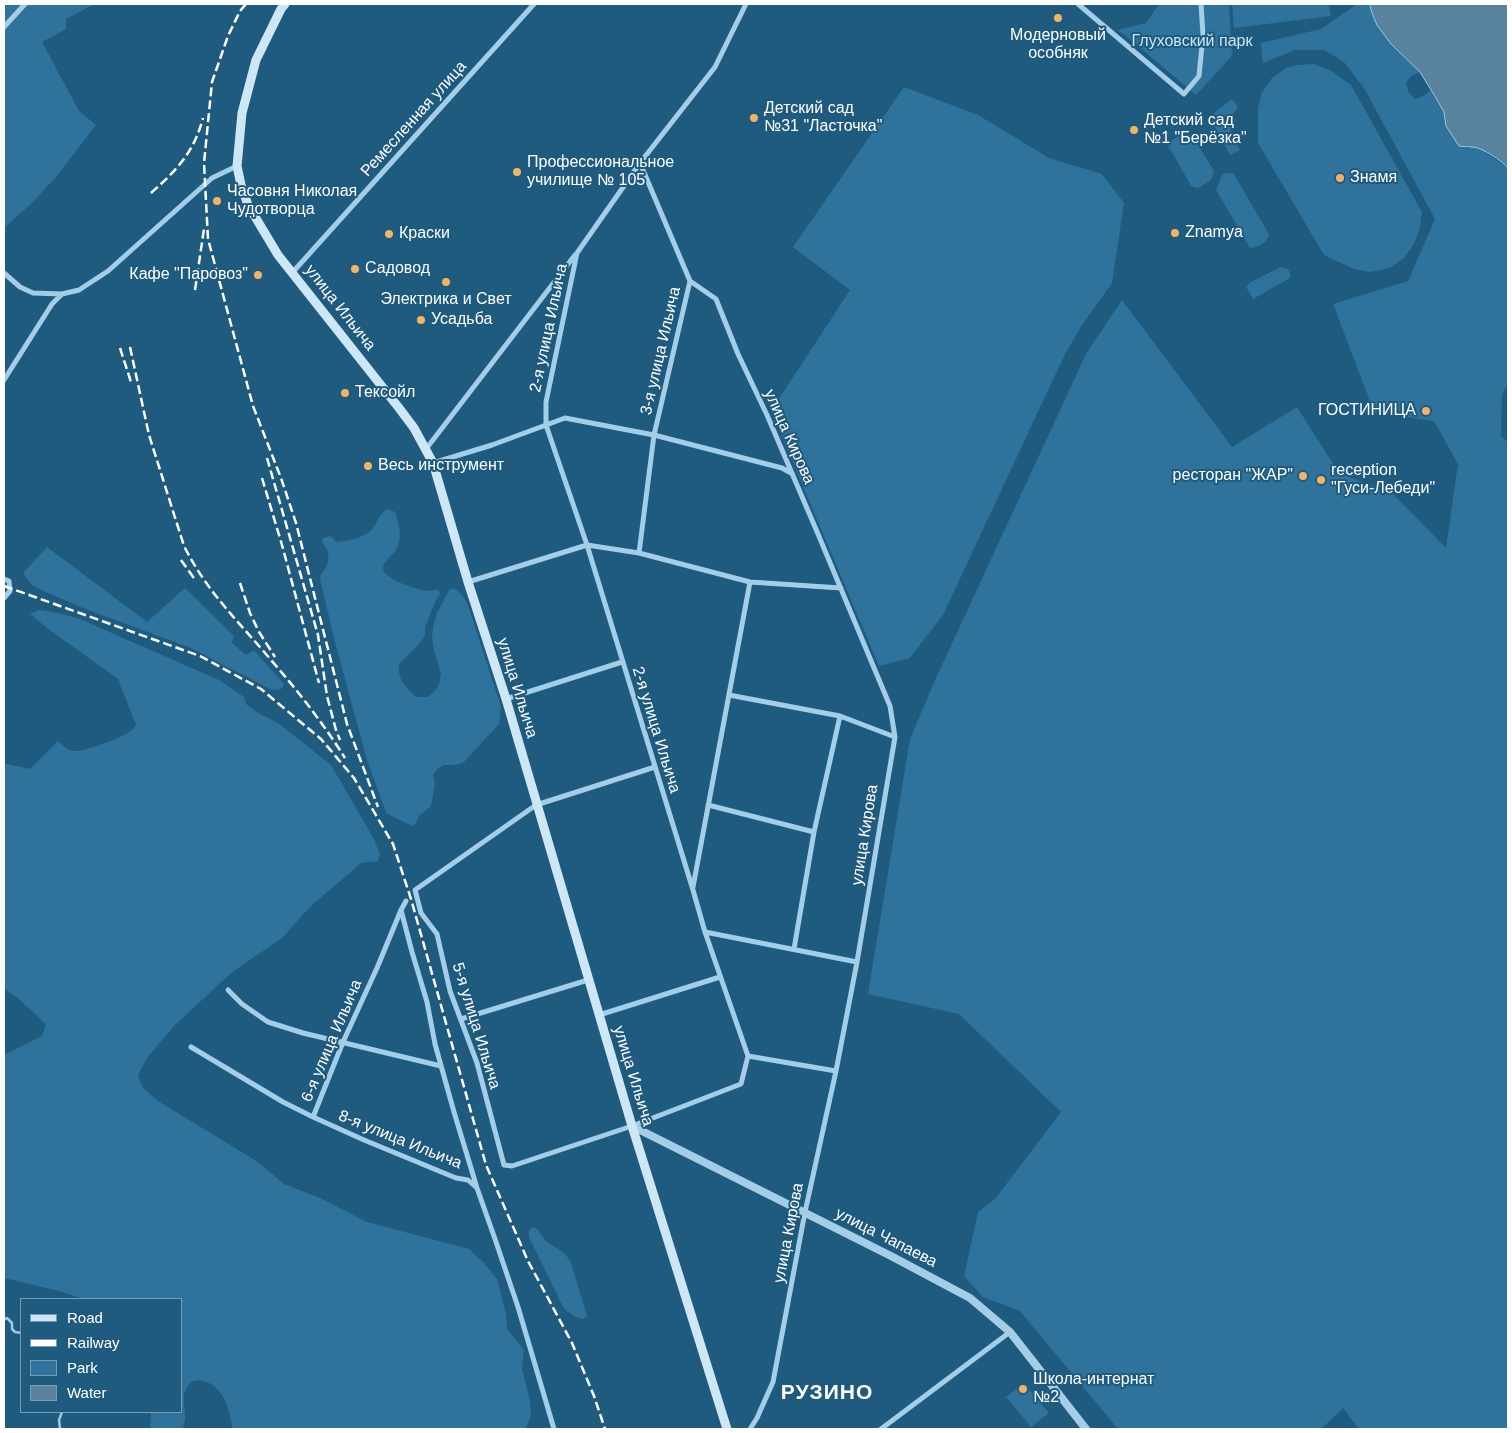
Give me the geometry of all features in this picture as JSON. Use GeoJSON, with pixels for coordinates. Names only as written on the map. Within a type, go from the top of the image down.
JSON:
{"type":"FeatureCollection","features":[{"type":"Feature","properties":{"kind":"main road","name":"улица Ильича"},"geometry":{"type":"LineString","coordinates":[[285,4],[256,60],[242,113],[238,166],[241,185],[248,205],[278,255],[399,408],[433,463],[468,582],[506,699],[632,1126],[727,1429]]}},
{"type":"Feature","properties":{"kind":"street"},"geometry":{"type":"LineString","coordinates":[[4,27],[25,4]]}},
{"type":"Feature","properties":{"kind":"street","name":"Ремесленная улица"},"geometry":{"type":"LineString","coordinates":[[292,273],[534,4]]}},
{"type":"Feature","properties":{"kind":"street","name":"2-я улица Ильича"},"geometry":{"type":"LineString","coordinates":[[746,4],[715,67],[640,163],[577,253],[546,402],[546,425],[587,545],[705,932],[748,1056]]}},
{"type":"Feature","properties":{"kind":"street"},"geometry":{"type":"LineString","coordinates":[[1078,4],[1184,94],[1199,76],[1203,35],[1201,4]]}},
{"type":"Feature","properties":{"kind":"street","name":"3-я улица Ильича"},"geometry":{"type":"LineString","coordinates":[[639,554],[654,435],[690,281],[640,163]]}},
{"type":"Feature","properties":{"kind":"street"},"geometry":{"type":"LineString","coordinates":[[4,273],[20,287],[33,293],[62,294],[78,290],[108,270],[212,178],[238,166]]}},
{"type":"Feature","properties":{"kind":"street"},"geometry":{"type":"LineString","coordinates":[[426,449],[577,253]]}},
{"type":"Feature","properties":{"kind":"street","name":"улица Кирова"},"geometry":{"type":"LineString","coordinates":[[690,281],[716,299],[890,706],[895,737],[857,962],[836,1071],[805,1212],[773,1382],[750,1429]]}},
{"type":"Feature","properties":{"kind":"street"},"geometry":{"type":"LineString","coordinates":[[4,380],[52,304],[62,294]]}},
{"type":"Feature","properties":{"kind":"street"},"geometry":{"type":"LineString","coordinates":[[433,463],[492,445],[565,418],[654,435],[782,468],[791,473]]}},
{"type":"Feature","properties":{"kind":"street"},"geometry":{"type":"LineString","coordinates":[[468,582],[587,545],[639,554],[750,582],[841,588]]}},
{"type":"Feature","properties":{"kind":"street"},"geometry":{"type":"LineString","coordinates":[[4,579],[9,581],[10,591],[4,598]]}},
{"type":"Feature","properties":{"kind":"street"},"geometry":{"type":"LineString","coordinates":[[693,890],[750,582]]}},
{"type":"Feature","properties":{"kind":"street"},"geometry":{"type":"LineString","coordinates":[[506,699],[622,662]]}},
{"type":"Feature","properties":{"kind":"street"},"geometry":{"type":"LineString","coordinates":[[729,696],[840,716],[895,737]]}},
{"type":"Feature","properties":{"kind":"street"},"geometry":{"type":"LineString","coordinates":[[794,949],[814,832],[840,716]]}},
{"type":"Feature","properties":{"kind":"street"},"geometry":{"type":"LineString","coordinates":[[536,805],[655,767]]}},
{"type":"Feature","properties":{"kind":"street","name":"5-я улица Ильича"},"geometry":{"type":"LineString","coordinates":[[536,805],[415,890],[421,913],[436,934],[450,991],[476,1062],[504,1165],[512,1166],[632,1126]]}},
{"type":"Feature","properties":{"kind":"street"},"geometry":{"type":"LineString","coordinates":[[708,805],[814,832]]}},
{"type":"Feature","properties":{"kind":"street","name":"6-я улица Ильича"},"geometry":{"type":"LineString","coordinates":[[191,1047],[283,1102],[313,1117],[343,1042],[406,901]]}},
{"type":"Feature","properties":{"kind":"street"},"geometry":{"type":"LineString","coordinates":[[401,910],[427,1002],[441,1066],[477,1188],[507,1274],[554,1429]]}},
{"type":"Feature","properties":{"kind":"street"},"geometry":{"type":"LineString","coordinates":[[705,932],[857,962]]}},
{"type":"Feature","properties":{"kind":"street"},"geometry":{"type":"LineString","coordinates":[[599,1015],[720,977]]}},
{"type":"Feature","properties":{"kind":"street"},"geometry":{"type":"LineString","coordinates":[[460,1019],[588,980]]}},
{"type":"Feature","properties":{"kind":"street"},"geometry":{"type":"LineString","coordinates":[[228,990],[242,1004],[268,1022],[303,1033],[441,1066]]}},
{"type":"Feature","properties":{"kind":"street"},"geometry":{"type":"LineString","coordinates":[[632,1126],[742,1084],[748,1056],[836,1071]]}},
{"type":"Feature","properties":{"kind":"street","name":"8-я улица Ильича"},"geometry":{"type":"LineString","coordinates":[[313,1117],[456,1178],[468,1180],[477,1188]]}},
{"type":"Feature","properties":{"kind":"street","name":"улица Чапаева"},"geometry":{"type":"LineString","coordinates":[[632,1126],[805,1212],[970,1298],[1010,1332],[1086,1429]]}},
{"type":"Feature","properties":{"kind":"street"},"geometry":{"type":"LineString","coordinates":[[881,1429],[1010,1332]]}},
{"type":"Feature","properties":{"kind":"green space"},"geometry":{"type":"Polygon","coordinates":[[[4,4],[95,4],[66,19],[66,29],[42,42],[79,111],[96,125],[56,177],[31,204],[4,228],[4,4]]]}},
{"type":"Feature","properties":{"kind":"green space","name":"Глуховский парк"},"geometry":{"type":"Polygon","coordinates":[[[1159,4],[1229,4],[1232,56],[1196,95],[1117,30],[1146,23],[1159,4]]]}},
{"type":"Feature","properties":{"kind":"green space"},"geometry":{"type":"Polygon","coordinates":[[[1232,4],[1329,4],[1331,16],[1234,28],[1232,4]]]}},
{"type":"Feature","properties":{"kind":"green space"},"geometry":{"type":"Polygon","coordinates":[[[1357,4],[1370,4],[1372,13],[1390,44],[1420,72],[1410,77],[1406,83],[1409,93],[1415,99],[1431,90],[1444,112],[1446,126],[1466,148],[1471,146],[1484,151],[1508,168],[1508,383],[1502,395],[1501,436],[1508,442],[1508,1429],[1359,1429],[1343,1408],[1321,1429],[1118,1429],[1020,1311],[983,1297],[964,1276],[978,1212],[995,1199],[1061,1112],[959,1014],[868,994],[910,739],[936,678],[1086,354],[1122,300],[1232,447],[1297,407],[1339,473],[1393,494],[1446,548],[1458,464],[1434,421],[1374,412],[1333,304],[1408,281],[1435,219],[1364,88],[1344,62],[1324,50],[1295,50],[1263,63],[1261,43],[1321,29],[1357,4]]]}},
{"type":"Feature","properties":{"kind":"green space","name":"Знамя"},"geometry":{"type":"Polygon","coordinates":[[[1314,64],[1330,70],[1351,85],[1422,212],[1420,228],[1414,244],[1404,258],[1390,268],[1370,272],[1354,269],[1324,255],[1258,143],[1258,108],[1262,92],[1272,78],[1286,68],[1314,64]]]}},
{"type":"Feature","properties":{"kind":"green space"},"geometry":{"type":"Polygon","coordinates":[[[904,87],[978,115],[1049,158],[1102,174],[1124,203],[1112,283],[1082,325],[1065,354],[943,615],[910,658],[879,666],[771,411],[850,290],[793,247],[904,87]]]}},
{"type":"Feature","properties":{"kind":"green space"},"geometry":{"type":"Polygon","coordinates":[[[1232,99],[1238,107],[1231,119],[1230,128],[1240,150],[1230,155],[1212,121],[1214,113],[1232,99]]]}},
{"type":"Feature","properties":{"kind":"green space"},"geometry":{"type":"Polygon","coordinates":[[[1184,133],[1190,133],[1214,171],[1211,180],[1198,188],[1191,186],[1168,145],[1184,133]]]}},
{"type":"Feature","properties":{"kind":"green space"},"geometry":{"type":"Polygon","coordinates":[[[1233,173],[1269,234],[1267,240],[1259,246],[1250,248],[1216,190],[1222,175],[1233,173]]]}},
{"type":"Feature","properties":{"kind":"green space"},"geometry":{"type":"Polygon","coordinates":[[[1281,267],[1290,272],[1290,278],[1253,299],[1246,287],[1249,283],[1281,267]]]}},
{"type":"Feature","properties":{"kind":"green space"},"geometry":{"type":"Polygon","coordinates":[[[387,509],[395,512],[400,536],[396,550],[383,566],[385,573],[389,577],[416,589],[427,591],[438,589],[440,594],[425,627],[425,635],[419,644],[399,664],[401,679],[416,697],[428,697],[436,690],[441,674],[434,650],[433,627],[437,613],[449,590],[453,588],[465,599],[469,608],[501,707],[499,724],[464,762],[456,765],[444,765],[438,768],[433,775],[435,784],[431,806],[419,816],[417,822],[412,826],[386,813],[367,760],[320,579],[329,557],[322,542],[323,538],[331,536],[336,542],[361,537],[373,528],[387,509]]]}},
{"type":"Feature","properties":{"kind":"green space"},"geometry":{"type":"Polygon","coordinates":[[[47,547],[147,622],[185,588],[234,636],[232,643],[246,655],[254,650],[284,684],[281,689],[273,690],[191,648],[88,610],[32,585],[23,573],[47,547]]]}},
{"type":"Feature","properties":{"kind":"green space"},"geometry":{"type":"Polygon","coordinates":[[[39,610],[80,619],[219,680],[244,697],[246,704],[258,713],[278,723],[331,765],[374,839],[380,855],[378,861],[361,863],[311,906],[282,938],[231,973],[175,1025],[147,1058],[138,1075],[143,1088],[158,1101],[258,1162],[284,1184],[320,1198],[367,1222],[469,1249],[497,1279],[506,1314],[507,1329],[524,1350],[522,1369],[530,1401],[531,1417],[525,1429],[233,1429],[228,1407],[221,1394],[210,1384],[200,1381],[191,1382],[186,1388],[184,1394],[185,1422],[182,1429],[150,1429],[151,1413],[182,1413],[182,1298],[81,1298],[4,1278],[4,1055],[42,1036],[46,1024],[4,988],[4,765],[30,769],[58,741],[67,749],[79,751],[120,737],[131,731],[136,725],[118,679],[30,614],[39,610]]]}},
{"type":"Feature","properties":{"kind":"green space"},"geometry":{"type":"Polygon","coordinates":[[[531,1228],[536,1228],[548,1242],[569,1259],[587,1316],[583,1319],[572,1315],[563,1307],[529,1237],[531,1228]]]}},
{"type":"Feature","properties":{"kind":"green space"},"geometry":{"type":"Polygon","coordinates":[[[1024,1383],[1049,1413],[1031,1427],[1006,1397],[1024,1383]]]}},
{"type":"Feature","properties":{"kind":"water"},"geometry":{"type":"Polygon","coordinates":[[[1370,4],[1508,4],[1508,168],[1497,158],[1481,149],[1459,146],[1446,126],[1444,112],[1420,72],[1391,44],[1377,25],[1370,4]]]}},
{"type":"Feature","properties":{"kind":"waterway"},"geometry":{"type":"LineString","coordinates":[[4,1320],[7,1318],[12,1323],[12,1329],[20,1333]]}},
{"type":"Feature","properties":{"kind":"waterway"},"geometry":{"type":"LineString","coordinates":[[60,1429],[59,1420],[62,1413]]}},
{"type":"Feature","properties":{"kind":"railway"},"geometry":{"type":"LineString","coordinates":[[246,4],[240,11],[228,36],[212,82],[204,163],[208,239],[253,406],[296,523],[347,724],[378,807]]}},
{"type":"Feature","properties":{"kind":"railway"},"geometry":{"type":"LineString","coordinates":[[151,193],[183,160],[195,141],[203,118]]}},
{"type":"Feature","properties":{"kind":"railway"},"geometry":{"type":"LineString","coordinates":[[195,290],[204,229]]}},
{"type":"Feature","properties":{"kind":"railway"},"geometry":{"type":"LineString","coordinates":[[130,347],[149,435],[184,546],[213,592],[300,695],[345,758]]}},
{"type":"Feature","properties":{"kind":"railway"},"geometry":{"type":"LineString","coordinates":[[120,348],[131,382]]}},
{"type":"Feature","properties":{"kind":"railway"},"geometry":{"type":"LineString","coordinates":[[267,458],[318,635],[327,696],[340,740]]}},
{"type":"Feature","properties":{"kind":"railway"},"geometry":{"type":"LineString","coordinates":[[262,478],[319,683]]}},
{"type":"Feature","properties":{"kind":"railway"},"geometry":{"type":"LineString","coordinates":[[181,560],[196,581]]}},
{"type":"Feature","properties":{"kind":"railway"},"geometry":{"type":"LineString","coordinates":[[240,583],[250,613],[259,632],[275,657]]}},
{"type":"Feature","properties":{"kind":"railway"},"geometry":{"type":"LineString","coordinates":[[4,586],[200,656],[261,689],[321,739],[354,778],[393,844],[411,899],[486,1165],[528,1261],[572,1343],[594,1396],[605,1429]]}},
{"type":"Feature","properties":{"kind":"place","name":"Модерновый особняк"},"geometry":{"type":"Point","coordinates":[1058,18]}},
{"type":"Feature","properties":{"kind":"place","name":"Детский сад №31 \"Ласточка\""},"geometry":{"type":"Point","coordinates":[754,118]}},
{"type":"Feature","properties":{"kind":"place","name":"Детский сад №1 \"Берёзка\""},"geometry":{"type":"Point","coordinates":[1134,130]}},
{"type":"Feature","properties":{"kind":"place","name":"Профессиональное училище № 105"},"geometry":{"type":"Point","coordinates":[517,172]}},
{"type":"Feature","properties":{"kind":"place","name":"Знамя"},"geometry":{"type":"Point","coordinates":[1340,178]}},
{"type":"Feature","properties":{"kind":"place","name":"Часовня Николая Чудотворца"},"geometry":{"type":"Point","coordinates":[217,201]}},
{"type":"Feature","properties":{"kind":"place","name":"Znamya"},"geometry":{"type":"Point","coordinates":[1175,233]}},
{"type":"Feature","properties":{"kind":"place","name":"Краски"},"geometry":{"type":"Point","coordinates":[389,234]}},
{"type":"Feature","properties":{"kind":"place","name":"Садовод"},"geometry":{"type":"Point","coordinates":[355,269]}},
{"type":"Feature","properties":{"kind":"place","name":"Кафе \"Паровоз\""},"geometry":{"type":"Point","coordinates":[258,275]}},
{"type":"Feature","properties":{"kind":"place","name":"Электрика и Свет"},"geometry":{"type":"Point","coordinates":[446,282]}},
{"type":"Feature","properties":{"kind":"place","name":"Усадьба"},"geometry":{"type":"Point","coordinates":[421,320]}},
{"type":"Feature","properties":{"kind":"place","name":"Тексойл"},"geometry":{"type":"Point","coordinates":[345,393]}},
{"type":"Feature","properties":{"kind":"place","name":"ГОСТИНИЦА"},"geometry":{"type":"Point","coordinates":[1426,411]}},
{"type":"Feature","properties":{"kind":"place","name":"Весь инструмент"},"geometry":{"type":"Point","coordinates":[368,466]}},
{"type":"Feature","properties":{"kind":"place","name":"ресторан \"ЖАР\""},"geometry":{"type":"Point","coordinates":[1303,476]}},
{"type":"Feature","properties":{"kind":"place","name":"reception \"Гуси-Лебеди\""},"geometry":{"type":"Point","coordinates":[1321,480]}},
{"type":"Feature","properties":{"kind":"place","name":"Школа-интернат №2"},"geometry":{"type":"Point","coordinates":[1023,1389]}},
{"type":"Feature","properties":{"kind":"district","name":"РУЗИНО"},"geometry":{"type":"Point","coordinates":[827,1393]}}]}
